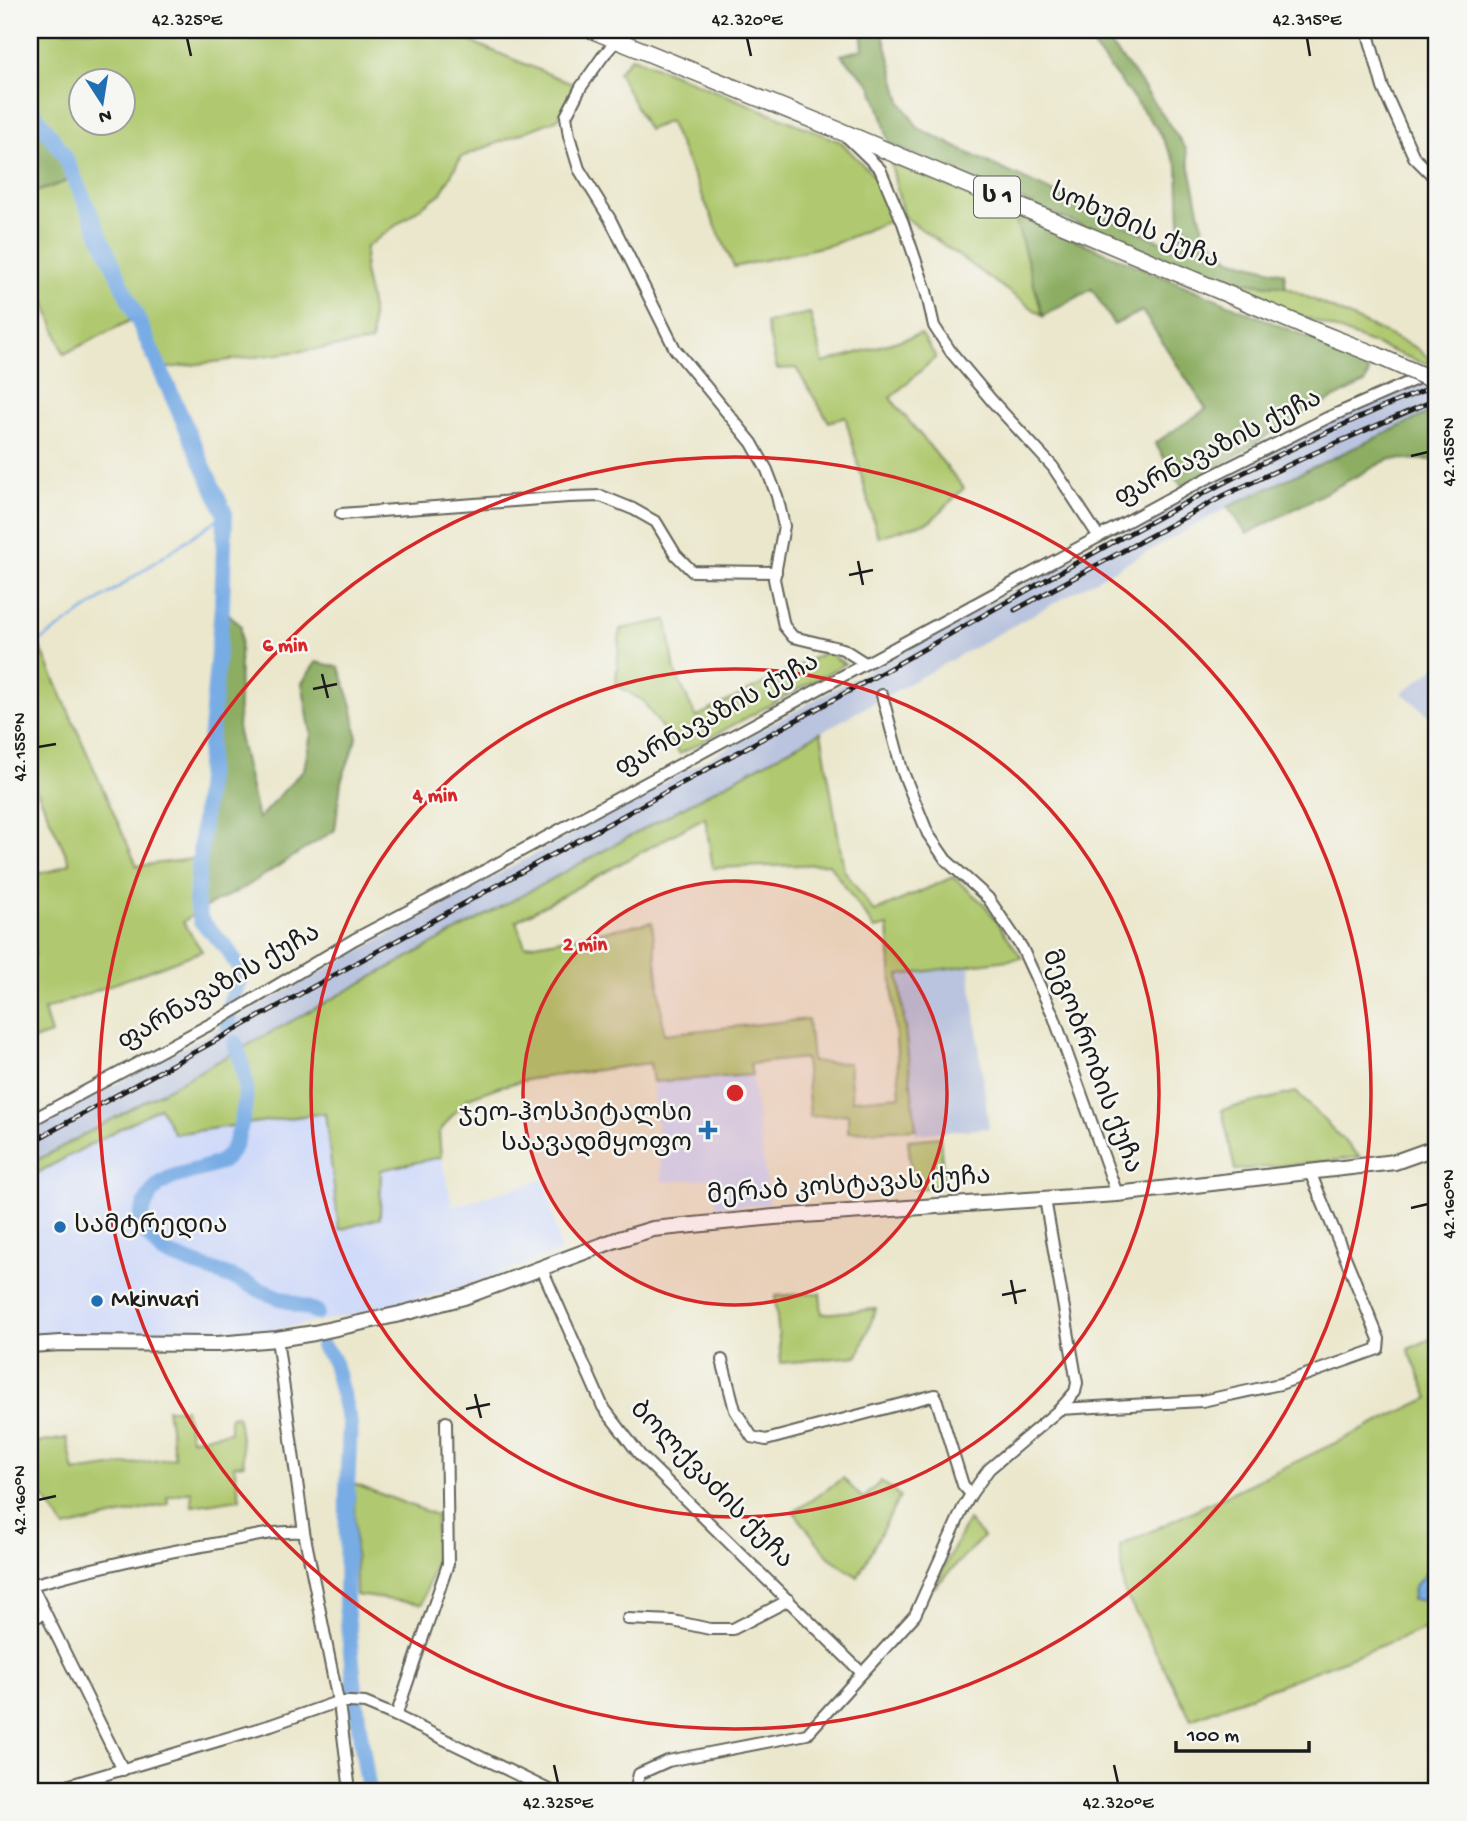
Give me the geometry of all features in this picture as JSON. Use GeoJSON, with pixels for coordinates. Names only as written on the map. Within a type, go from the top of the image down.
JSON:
{"type":"FeatureCollection","features":[{"type":"Feature","properties":{"kind":"highway","name":"ს 1"},"geometry":{"type":"LineString","coordinates":[[592,30],[617,40]]}},
{"type":"Feature","properties":{"kind":"highway","name":"სოხუმის ქუჩა"},"geometry":{"type":"LineString","coordinates":[[617,40],[1437,382]]}},
{"type":"Feature","properties":{"kind":"main road","name":"მერაბ კოსტავას ქუჩა"},"geometry":{"type":"LineString","coordinates":[[30,1345],[217,1344],[314,1333],[464,1297],[653,1228],[774,1217],[1117,1194],[1395,1163],[1437,1147]]}},
{"type":"Feature","properties":{"kind":"street"},"geometry":{"type":"LineString","coordinates":[[1367,30],[1383,88],[1414,158],[1437,180]]}},
{"type":"Feature","properties":{"kind":"street"},"geometry":{"type":"LineString","coordinates":[[617,40],[581,87],[566,116],[579,169],[610,219],[675,349],[752,443],[767,470],[784,526],[774,579],[784,626],[793,637],[843,649],[865,663]]}},
{"type":"Feature","properties":{"kind":"street"},"geometry":{"type":"LineString","coordinates":[[840,131],[880,169],[903,223],[926,291],[934,326],[951,352],[993,402],[1053,467],[1099,537]]}},
{"type":"Feature","properties":{"kind":"street","name":"ფარნავაზის ქუჩა"},"geometry":{"type":"LineString","coordinates":[[30,1121],[222,1018],[355,939],[1194,485],[1327,418],[1437,370]]}},
{"type":"Feature","properties":{"kind":"street"},"geometry":{"type":"LineString","coordinates":[[341,514],[601,496],[656,522],[676,555],[692,571],[776,572]]}},
{"type":"Feature","properties":{"kind":"street","name":"მეგობრობის ქუჩა"},"geometry":{"type":"LineString","coordinates":[[882,695],[902,770],[928,834],[946,860],[988,898],[1022,948],[1054,1017],[1117,1194]]}},
{"type":"Feature","properties":{"kind":"street"},"geometry":{"type":"LineString","coordinates":[[1060,1409],[1202,1401],[1280,1384],[1378,1349],[1379,1339],[1310,1172]]}},
{"type":"Feature","properties":{"kind":"street"},"geometry":{"type":"LineString","coordinates":[[635,1791],[639,1774],[668,1761],[807,1734],[915,1615],[971,1494],[989,1469],[1060,1409],[1075,1392],[1077,1383],[1045,1199]]}},
{"type":"Feature","properties":{"kind":"street","name":"ბოლქვაძის ქუჩა"},"geometry":{"type":"LineString","coordinates":[[542,1269],[603,1407],[640,1455],[862,1673]]}},
{"type":"Feature","properties":{"kind":"street"},"geometry":{"type":"LineString","coordinates":[[277,1339],[304,1532],[340,1711],[350,1791]]}},
{"type":"Feature","properties":{"kind":"street"},"geometry":{"type":"LineString","coordinates":[[722,1360],[735,1410],[752,1437],[766,1440],[935,1395],[963,1485],[971,1494]]}},
{"type":"Feature","properties":{"kind":"street"},"geometry":{"type":"LineString","coordinates":[[396,1716],[449,1564],[446,1422]]}},
{"type":"Feature","properties":{"kind":"street"},"geometry":{"type":"LineString","coordinates":[[123,1770],[30,1584],[201,1546],[276,1533],[304,1532]]}},
{"type":"Feature","properties":{"kind":"street"},"geometry":{"type":"LineString","coordinates":[[628,1619],[673,1621],[710,1629],[733,1629],[789,1600]]}},
{"type":"Feature","properties":{"kind":"street"},"geometry":{"type":"LineString","coordinates":[[30,1620],[45,1613]]}},
{"type":"Feature","properties":{"kind":"street"},"geometry":{"type":"LineString","coordinates":[[50,1791],[271,1725],[337,1702],[360,1702],[396,1716],[551,1791]]}},
{"type":"Feature","properties":{"kind":"shaded area"},"geometry":{"type":"Polygon","coordinates":[[[1437,376],[1437,409],[1228,507],[30,1164],[30,1132],[1205,485],[1332,421],[1437,376]]]}},
{"type":"Feature","properties":{"kind":"shaded area"},"geometry":{"type":"Polygon","coordinates":[[[1437,666],[1437,722],[1402,693],[1437,666]]]}},
{"type":"Feature","properties":{"kind":"shaded area"},"geometry":{"type":"Polygon","coordinates":[[[969,965],[989,1128],[916,1134],[898,975],[969,965]]]}},
{"type":"Feature","properties":{"kind":"shaded area","name":"ჯეო-ჰოსპიტალსი საავადმყოფო"},"geometry":{"type":"Polygon","coordinates":[[[752,1075],[769,1204],[716,1207],[713,1178],[662,1182],[653,1082],[752,1075]]]}},
{"type":"Feature","properties":{"kind":"shaded area"},"geometry":{"type":"Polygon","coordinates":[[[160,1107],[175,1134],[326,1113],[381,1170],[441,1157],[453,1206],[545,1179],[561,1252],[449,1291],[373,1311],[252,1334],[30,1338],[30,1178],[160,1107]]]}},
{"type":"Feature","properties":{"kind":"green space"},"geometry":{"type":"Polygon","coordinates":[[[30,30],[443,30],[575,85],[558,119],[461,157],[441,193],[366,247],[364,271],[372,309],[372,342],[160,369],[137,317],[64,354],[30,260],[30,194],[74,179],[63,153],[30,107],[30,30]]]}},
{"type":"Feature","properties":{"kind":"green space"},"geometry":{"type":"Polygon","coordinates":[[[861,30],[882,30],[901,102],[918,128],[1181,251],[1178,167],[1158,130],[1091,44],[1105,39],[1134,73],[1186,149],[1204,234],[1230,259],[1284,273],[1286,287],[1202,277],[889,144],[871,85],[841,55],[863,49],[861,30]]]}},
{"type":"Feature","properties":{"kind":"green space"},"geometry":{"type":"Polygon","coordinates":[[[632,57],[841,142],[873,175],[896,218],[834,244],[734,267],[669,121],[648,130],[618,72],[632,57]]]}},
{"type":"Feature","properties":{"kind":"green space"},"geometry":{"type":"Polygon","coordinates":[[[30,107],[63,153],[75,178],[30,194],[30,107]]]}},
{"type":"Feature","properties":{"kind":"green space"},"geometry":{"type":"Polygon","coordinates":[[[891,163],[1014,214],[1043,316],[903,216],[891,163]]]}},
{"type":"Feature","properties":{"kind":"green space"},"geometry":{"type":"Polygon","coordinates":[[[1014,214],[1345,353],[1369,372],[1365,383],[1298,416],[1229,460],[1181,486],[1155,443],[1206,409],[1142,311],[1114,325],[1092,289],[1043,316],[1014,214]]]}},
{"type":"Feature","properties":{"kind":"green space"},"geometry":{"type":"Polygon","coordinates":[[[1202,277],[1286,287],[1415,347],[1436,364],[1420,362],[1202,277]]]}},
{"type":"Feature","properties":{"kind":"green space"},"geometry":{"type":"Polygon","coordinates":[[[810,313],[823,363],[921,334],[936,357],[890,398],[964,488],[931,521],[878,537],[845,416],[829,422],[796,368],[777,369],[766,323],[810,313]]]}},
{"type":"Feature","properties":{"kind":"green space"},"geometry":{"type":"Polygon","coordinates":[[[1437,409],[1437,460],[1389,459],[1247,534],[1228,507],[1437,409]]]}},
{"type":"Feature","properties":{"kind":"green space"},"geometry":{"type":"Polygon","coordinates":[[[222,607],[241,626],[238,732],[258,819],[304,769],[311,734],[302,683],[316,662],[339,667],[353,709],[357,738],[341,782],[335,830],[244,888],[198,911],[196,901],[222,607]]]}},
{"type":"Feature","properties":{"kind":"green space"},"geometry":{"type":"Polygon","coordinates":[[[667,620],[675,672],[696,717],[826,652],[845,664],[680,754],[643,701],[616,685],[620,629],[667,620]]]}},
{"type":"Feature","properties":{"kind":"green space"},"geometry":{"type":"Polygon","coordinates":[[[38,642],[137,866],[200,858],[196,901],[198,911],[183,922],[202,951],[44,1010],[51,1034],[30,1041],[30,957],[35,955],[30,938],[30,875],[55,870],[70,863],[30,775],[30,648],[38,642]]]}},
{"type":"Feature","properties":{"kind":"green space"},"geometry":{"type":"Polygon","coordinates":[[[821,732],[844,870],[874,912],[953,877],[985,905],[1022,958],[899,975],[916,1129],[848,1132],[848,1114],[810,1117],[805,1058],[750,1064],[752,1075],[653,1082],[650,1063],[531,1079],[468,1098],[439,1133],[441,1157],[381,1170],[380,1218],[339,1230],[325,1113],[174,1134],[160,1107],[30,1177],[30,1164],[821,732]],[[705,817],[516,921],[525,946],[652,922],[664,1034],[808,1019],[812,1062],[849,1063],[852,1100],[900,1096],[888,926],[875,929],[829,864],[713,868],[705,817]]]}},
{"type":"Feature","properties":{"kind":"green space"},"geometry":{"type":"Polygon","coordinates":[[[1296,1092],[1360,1157],[1235,1170],[1222,1110],[1296,1092]]]}},
{"type":"Feature","properties":{"kind":"green space"},"geometry":{"type":"Polygon","coordinates":[[[940,1137],[944,1186],[913,1189],[908,1140],[940,1137]]]}},
{"type":"Feature","properties":{"kind":"green space"},"geometry":{"type":"Polygon","coordinates":[[[820,1293],[822,1314],[876,1309],[858,1356],[781,1363],[775,1296],[820,1293]]]}},
{"type":"Feature","properties":{"kind":"green space"},"geometry":{"type":"Polygon","coordinates":[[[1437,1336],[1437,1541],[1433,1565],[1425,1575],[1429,1600],[1437,1597],[1437,1624],[1191,1719],[1124,1591],[1120,1546],[1429,1398],[1408,1349],[1437,1336]]]}},
{"type":"Feature","properties":{"kind":"green space"},"geometry":{"type":"Polygon","coordinates":[[[167,1409],[185,1409],[191,1439],[230,1432],[230,1417],[238,1416],[244,1464],[234,1465],[240,1499],[192,1506],[191,1491],[167,1497],[168,1504],[65,1528],[31,1479],[30,1444],[67,1438],[74,1472],[175,1458],[167,1409]]]}},
{"type":"Feature","properties":{"kind":"green space"},"geometry":{"type":"Polygon","coordinates":[[[843,1478],[863,1499],[881,1481],[900,1496],[858,1577],[829,1557],[794,1512],[843,1478]]]}},
{"type":"Feature","properties":{"kind":"green space"},"geometry":{"type":"Polygon","coordinates":[[[354,1484],[436,1515],[435,1562],[422,1604],[356,1595],[354,1484]]]}},
{"type":"Feature","properties":{"kind":"green space"},"geometry":{"type":"Polygon","coordinates":[[[968,1520],[983,1537],[933,1589],[968,1520]]]}},
{"type":"Feature","properties":{"kind":"water"},"geometry":{"type":"Polygon","coordinates":[[[1437,1541],[1437,1597],[1412,1600],[1414,1587],[1433,1565],[1437,1541]]]}},
{"type":"Feature","properties":{"kind":"waterway"},"geometry":{"type":"LineString","coordinates":[[30,107],[63,153],[225,514],[222,607],[196,901],[201,921],[227,948],[240,970],[239,981],[230,1003],[228,1025]]}},
{"type":"Feature","properties":{"kind":"waterway"},"geometry":{"type":"LineString","coordinates":[[30,648],[225,514]]}},
{"type":"Feature","properties":{"kind":"waterway"},"geometry":{"type":"LineString","coordinates":[[235,1043],[242,1065],[246,1095],[240,1128],[232,1150],[219,1162],[175,1176],[160,1184],[149,1197],[140,1219],[147,1234],[164,1253],[317,1312]]}},
{"type":"Feature","properties":{"kind":"waterway"},"geometry":{"type":"LineString","coordinates":[[322,1346],[333,1359],[350,1424],[346,1605],[369,1791]]}},
{"type":"Feature","properties":{"kind":"railway"},"geometry":{"type":"LineString","coordinates":[[30,1143],[1148,523],[1290,450],[1437,385]]}},
{"type":"Feature","properties":{"kind":"railway"},"geometry":{"type":"LineString","coordinates":[[1015,610],[1225,495],[1437,399]]}},
{"type":"Feature","properties":{"kind":"place","name":"ჯეო-ჰოსპიტალსი საავადმყოფო"},"geometry":{"type":"Point","coordinates":[708,1130]}},
{"type":"Feature","properties":{"kind":"place","name":"სამტრედია"},"geometry":{"type":"Point","coordinates":[60,1227]}},
{"type":"Feature","properties":{"kind":"place","name":"Mkinvari"},"geometry":{"type":"Point","coordinates":[97,1301]}}]}
